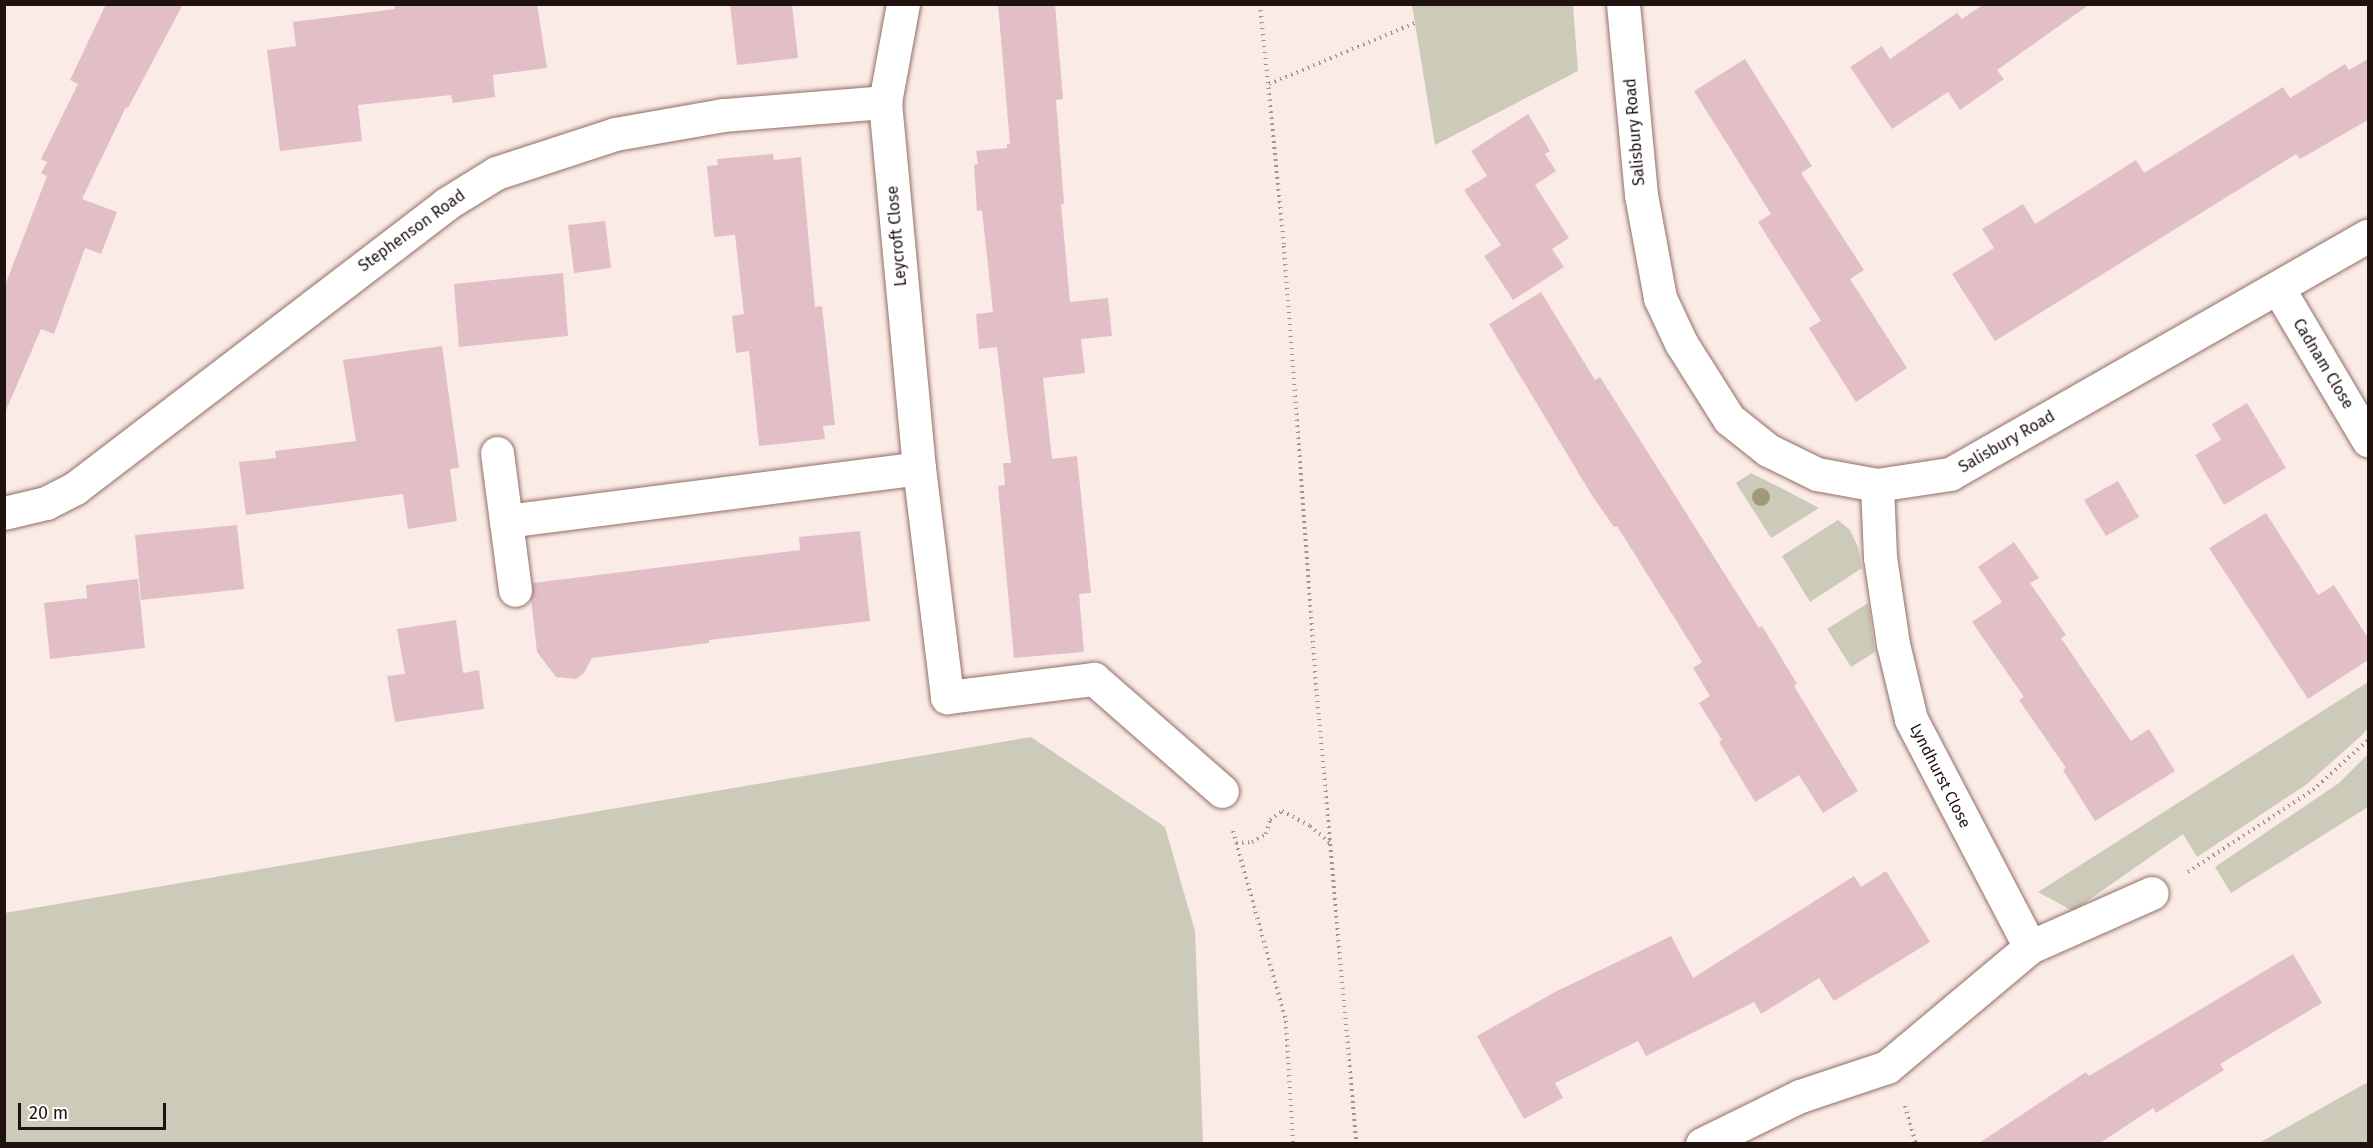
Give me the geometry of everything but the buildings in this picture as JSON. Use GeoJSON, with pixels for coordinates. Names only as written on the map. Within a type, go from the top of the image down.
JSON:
{"type":"FeatureCollection","features":[{"type":"Feature","properties":{"kind":"street","name":"Leycroft Close"},"geometry":{"type":"LineString","coordinates":[[903,4],[885,102],[919,468],[947,697],[1094,679],[1222,791]]}},
{"type":"Feature","properties":{"kind":"street","name":"Salisbury Road"},"geometry":{"type":"LineString","coordinates":[[1623,4],[1647,241],[1660,298],[1681,343],[1729,419],[1768,450],[1817,474],[1877,485],[1950,474],[2368,236]]}},
{"type":"Feature","properties":{"kind":"street","name":"Stephenson Road"},"geometry":{"type":"LineString","coordinates":[[4,513],[46,503],[75,488],[421,222],[496,173],[557,151],[615,134],[723,115],[885,102]]}},
{"type":"Feature","properties":{"kind":"street","name":"Cadnam Close"},"geometry":{"type":"LineString","coordinates":[[2278,288],[2368,440]]}},
{"type":"Feature","properties":{"kind":"street"},"geometry":{"type":"LineString","coordinates":[[497,453],[515,590]]}},
{"type":"Feature","properties":{"kind":"street"},"geometry":{"type":"LineString","coordinates":[[506,521],[919,468]]}},
{"type":"Feature","properties":{"kind":"street","name":"Lyndhurst Close"},"geometry":{"type":"LineString","coordinates":[[1877,485],[1880,557],[1893,644],[1911,719],[1956,810],[2030,947]]}},
{"type":"Feature","properties":{"kind":"street"},"geometry":{"type":"LineString","coordinates":[[1702,1143],[1800,1096],[1887,1067],[2030,947],[2152,893]]}},
{"type":"Feature","properties":{"kind":"path"},"geometry":{"type":"LineString","coordinates":[[1260,4],[1284,246],[1330,843],[1356,1143]]}},
{"type":"Feature","properties":{"kind":"path"},"geometry":{"type":"LineString","coordinates":[[1268,84],[1415,23]]}},
{"type":"Feature","properties":{"kind":"path"},"geometry":{"type":"LineString","coordinates":[[2152,893],[2218,855],[2313,790],[2368,740]]}},
{"type":"Feature","properties":{"kind":"path"},"geometry":{"type":"LineString","coordinates":[[1222,791],[1286,1021],[1293,1143]]}},
{"type":"Feature","properties":{"kind":"path"},"geometry":{"type":"LineString","coordinates":[[1236,843],[1252,842],[1266,834],[1270,820],[1282,811],[1310,826],[1330,843]]}},
{"type":"Feature","properties":{"kind":"shaded area"},"geometry":{"type":"Polygon","coordinates":[[[1412,5],[1573,5],[1578,71],[1435,145],[1412,5]]]}},
{"type":"Feature","properties":{"kind":"shaded area"},"geometry":{"type":"Polygon","coordinates":[[[1751,473],[1819,508],[1771,538],[1736,483],[1751,473]]]}},
{"type":"Feature","properties":{"kind":"shaded area"},"geometry":{"type":"Polygon","coordinates":[[[1838,520],[1850,530],[1858,547],[1862,568],[1810,602],[1782,556],[1838,520]]]}},
{"type":"Feature","properties":{"kind":"shaded area"},"geometry":{"type":"Polygon","coordinates":[[[1868,603],[1875,652],[1851,667],[1827,629],[1868,603]]]}},
{"type":"Feature","properties":{"kind":"shaded area"},"geometry":{"type":"Polygon","coordinates":[[[2368,682],[2368,728],[2362,735],[2307,784],[2197,857],[2183,834],[2073,911],[2038,892],[2368,682]]]}},
{"type":"Feature","properties":{"kind":"shaded area"},"geometry":{"type":"Polygon","coordinates":[[[1031,737],[1165,827],[1195,931],[1203,1143],[5,1143],[5,913],[1031,737]]]}},
{"type":"Feature","properties":{"kind":"shaded area"},"geometry":{"type":"Polygon","coordinates":[[[2368,754],[2368,807],[2231,893],[2215,867],[2339,783],[2368,754]]]}},
{"type":"Feature","properties":{"kind":"shaded area"},"geometry":{"type":"Polygon","coordinates":[[[2368,1082],[2368,1143],[2259,1143],[2368,1082]]]}}]}
